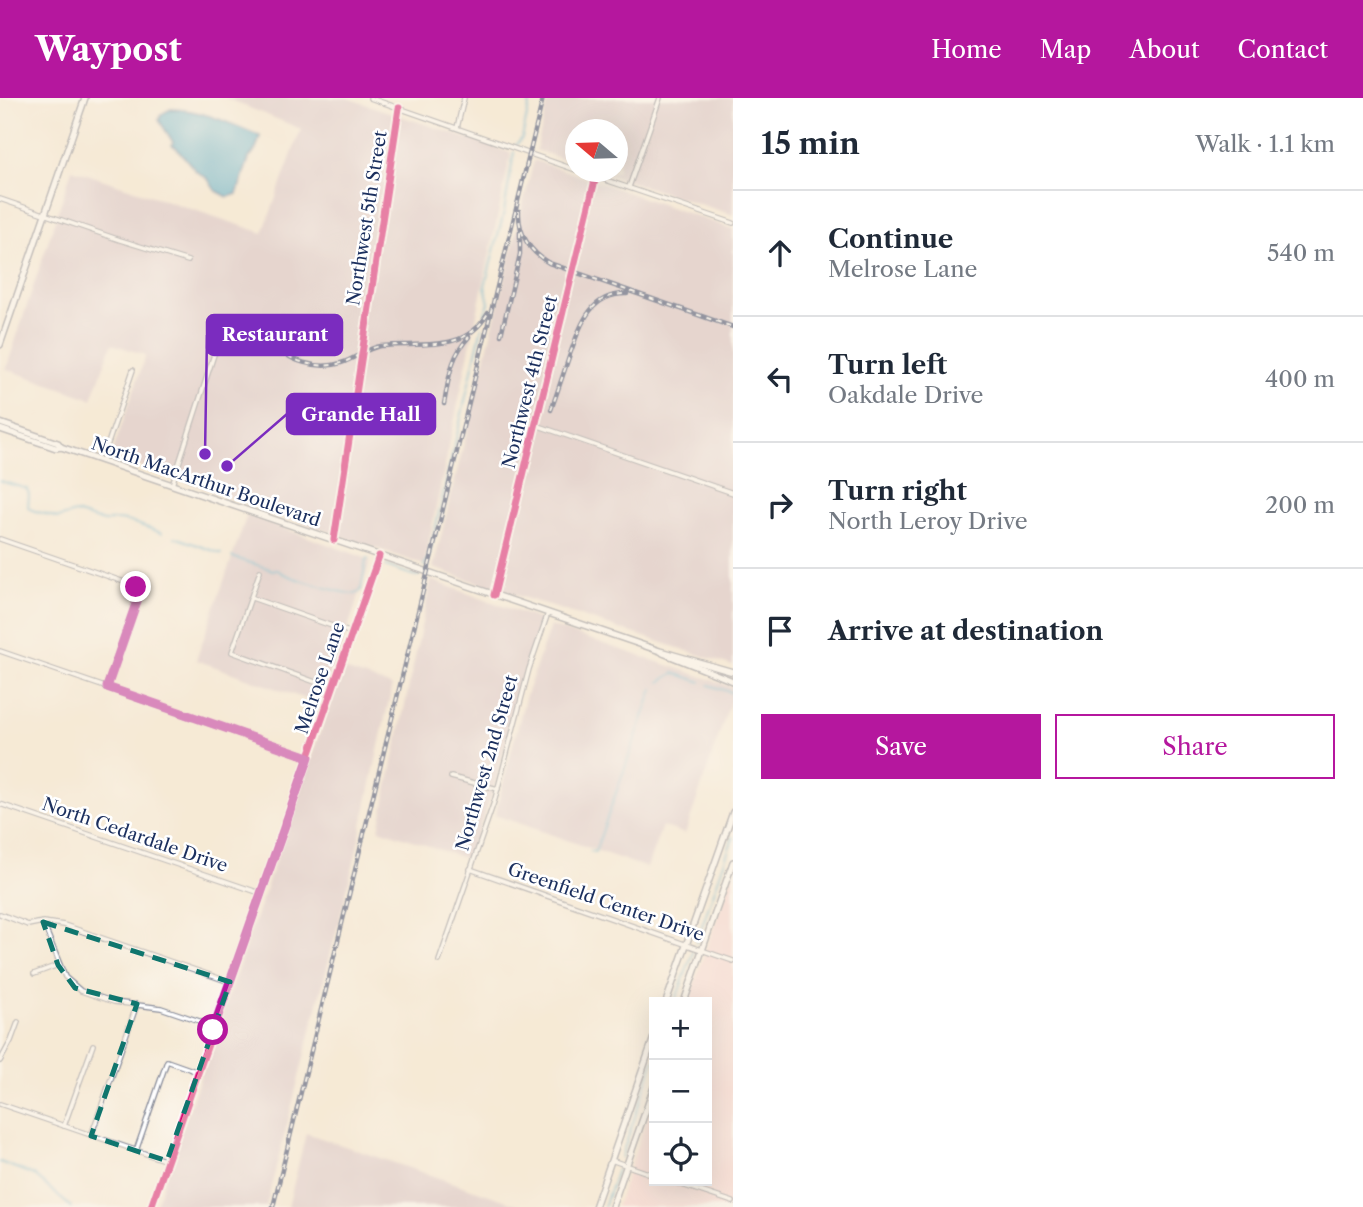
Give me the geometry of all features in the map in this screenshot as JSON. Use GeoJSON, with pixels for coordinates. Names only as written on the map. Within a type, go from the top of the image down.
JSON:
{"type":"FeatureCollection","features":[{"type":"Feature","properties":{"kind":"main road"},"geometry":{"type":"LineString","coordinates":[[0,345],[85,98]]}},
{"type":"Feature","properties":{"kind":"main road","name":"North MacArthur Boulevard"},"geometry":{"type":"LineString","coordinates":[[0,423],[58,443],[61,447]]}},
{"type":"Feature","properties":{"kind":"main road","name":"North MacArthur Boulevard"},"geometry":{"type":"LineString","coordinates":[[0,429],[56,448],[61,447],[660,651]]}},
{"type":"Feature","properties":{"kind":"main road"},"geometry":{"type":"LineString","coordinates":[[660,651],[718,676],[733,676]]}},
{"type":"Feature","properties":{"kind":"main road"},"geometry":{"type":"LineString","coordinates":[[660,651],[733,676]]}},
{"type":"Feature","properties":{"kind":"main road"},"geometry":{"type":"LineString","coordinates":[[668,997],[733,811]]}},
{"type":"Feature","properties":{"kind":"main road"},"geometry":{"type":"LineString","coordinates":[[686,997],[733,862]]}},
{"type":"Feature","properties":{"kind":"main road"},"geometry":{"type":"LineString","coordinates":[[595,1207],[649,1051]]}},
{"type":"Feature","properties":{"kind":"main road"},"geometry":{"type":"LineString","coordinates":[[612,1207],[649,1102]]}},
{"type":"Feature","properties":{"kind":"street"},"geometry":{"type":"LineString","coordinates":[[370,98],[565,166]]}},
{"type":"Feature","properties":{"kind":"street"},"geometry":{"type":"LineString","coordinates":[[391,105],[393,98]]}},
{"type":"Feature","properties":{"kind":"street"},"geometry":{"type":"LineString","coordinates":[[457,128],[464,98]]}},
{"type":"Feature","properties":{"kind":"street"},"geometry":{"type":"LineString","coordinates":[[629,187],[660,98]]}},
{"type":"Feature","properties":{"kind":"street","name":"Northwest 5th Street"},"geometry":{"type":"LineString","coordinates":[[334,540],[399,108]]}},
{"type":"Feature","properties":{"kind":"street","name":"Northwest 4th Street"},"geometry":{"type":"LineString","coordinates":[[494,595],[595,182]]}},
{"type":"Feature","properties":{"kind":"street"},"geometry":{"type":"LineString","coordinates":[[614,182],[733,223]]}},
{"type":"Feature","properties":{"kind":"street"},"geometry":{"type":"LineString","coordinates":[[0,199],[188,261]]}},
{"type":"Feature","properties":{"kind":"street"},"geometry":{"type":"LineString","coordinates":[[172,485],[219,339]]}},
{"type":"Feature","properties":{"kind":"street"},"geometry":{"type":"LineString","coordinates":[[102,461],[133,370]]}},
{"type":"Feature","properties":{"kind":"street"},"geometry":{"type":"LineString","coordinates":[[536,425],[733,493]]}},
{"type":"Feature","properties":{"kind":"street"},"geometry":{"type":"LineString","coordinates":[[0,539],[130,584],[138,590],[138,598],[107,687]]}},
{"type":"Feature","properties":{"kind":"street","name":"Melrose Lane"},"geometry":{"type":"LineString","coordinates":[[151,1207],[379,556]]}},
{"type":"Feature","properties":{"kind":"street"},"geometry":{"type":"LineString","coordinates":[[260,571],[232,652],[332,688]]}},
{"type":"Feature","properties":{"kind":"street"},"geometry":{"type":"LineString","coordinates":[[252,598],[352,633]]}},
{"type":"Feature","properties":{"kind":"street","name":"Northwest 2nd Street"},"geometry":{"type":"LineString","coordinates":[[439,961],[498,789],[529,669],[548,613]]}},
{"type":"Feature","properties":{"kind":"street"},"geometry":{"type":"LineString","coordinates":[[0,651],[309,757]]}},
{"type":"Feature","properties":{"kind":"street"},"geometry":{"type":"LineString","coordinates":[[451,777],[498,789]]}},
{"type":"Feature","properties":{"kind":"street","name":"North Cedardale Drive"},"geometry":{"type":"LineString","coordinates":[[0,804],[260,893]]}},
{"type":"Feature","properties":{"kind":"street","name":"Greenfield Center Drive"},"geometry":{"type":"LineString","coordinates":[[470,869],[733,961]]}},
{"type":"Feature","properties":{"kind":"street"},"geometry":{"type":"LineString","coordinates":[[0,914],[28,925],[43,922],[64,925],[230,982]]}},
{"type":"Feature","properties":{"kind":"street"},"geometry":{"type":"LineString","coordinates":[[43,922],[58,965],[65,977],[81,991],[114,1002],[161,1008],[214,1026]]}},
{"type":"Feature","properties":{"kind":"street"},"geometry":{"type":"LineString","coordinates":[[34,974],[58,965]]}},
{"type":"Feature","properties":{"kind":"street"},"geometry":{"type":"LineString","coordinates":[[92,1136],[137,1004]]}},
{"type":"Feature","properties":{"kind":"street"},"geometry":{"type":"LineString","coordinates":[[0,1061],[18,1022]]}},
{"type":"Feature","properties":{"kind":"street"},"geometry":{"type":"LineString","coordinates":[[64,1126],[93,1045]]}},
{"type":"Feature","properties":{"kind":"street"},"geometry":{"type":"LineString","coordinates":[[136,1151],[167,1062],[198,1072]]}},
{"type":"Feature","properties":{"kind":"street"},"geometry":{"type":"LineString","coordinates":[[0,1104],[167,1161]]}},
{"type":"Feature","properties":{"kind":"street"},"geometry":{"type":"LineString","coordinates":[[611,1160],[649,1173]]}},
{"type":"Feature","properties":{"kind":"street"},"geometry":{"type":"LineString","coordinates":[[685,1186],[733,1202]]}},
{"type":"Feature","properties":{"kind":"highlighted area"},"geometry":{"type":"Polygon","coordinates":[[[43,922],[230,982],[167,1161],[91,1136],[137,1004],[75,988],[58,965],[43,922]]]}},
{"type":"Feature","properties":{"kind":"shaded area"},"geometry":{"type":"Polygon","coordinates":[[[225,98],[347,98],[511,153],[424,565],[111,456],[146,355],[112,344],[92,399],[6,369],[72,169],[263,233],[301,129],[225,98]]]}},
{"type":"Feature","properties":{"kind":"shaded area"},"geometry":{"type":"Polygon","coordinates":[[[549,98],[733,98],[733,215],[628,181],[628,119],[565,119],[565,160],[536,150],[549,98]]]}},
{"type":"Feature","properties":{"kind":"shaded area"},"geometry":{"type":"Polygon","coordinates":[[[534,160],[565,171],[565,182],[597,182],[733,229],[733,666],[433,568],[534,160]]]}},
{"type":"Feature","properties":{"kind":"shaded area"},"geometry":{"type":"Polygon","coordinates":[[[247,515],[371,560],[322,705],[196,660],[247,515]]]}},
{"type":"Feature","properties":{"kind":"shaded area"},"geometry":{"type":"Polygon","coordinates":[[[431,580],[541,620],[492,795],[467,859],[379,829],[431,580]]]}},
{"type":"Feature","properties":{"kind":"shaded area"},"geometry":{"type":"Polygon","coordinates":[[[550,626],[733,687],[732,697],[685,834],[662,826],[647,868],[495,815],[525,698],[550,626]]]}},
{"type":"Feature","properties":{"kind":"shaded area"},"geometry":{"type":"Polygon","coordinates":[[[342,669],[392,686],[355,858],[266,1207],[155,1207],[342,669]]]}},
{"type":"Feature","properties":{"kind":"shaded area"},"geometry":{"type":"Polygon","coordinates":[[[733,872],[733,1207],[616,1207],[649,1112],[649,1186],[712,1186],[712,997],[690,997],[733,872]]]}},
{"type":"Feature","properties":{"kind":"shaded area"},"geometry":{"type":"Polygon","coordinates":[[[306,1133],[436,1177],[525,1207],[288,1207],[306,1133]]]}},
{"type":"Feature","properties":{"kind":"water"},"geometry":{"type":"Polygon","coordinates":[[[171,109],[206,115],[260,136],[256,149],[249,158],[237,194],[228,197],[215,190],[208,179],[196,171],[172,145],[173,142],[159,120],[162,114],[171,109]]]}},
{"type":"Feature","properties":{"kind":"waterway"},"geometry":{"type":"LineString","coordinates":[[516,145],[522,138],[531,98]]}},
{"type":"Feature","properties":{"kind":"waterway"},"geometry":{"type":"LineString","coordinates":[[485,313],[489,303],[485,286],[504,212],[514,152]]}},
{"type":"Feature","properties":{"kind":"waterway"},"geometry":{"type":"LineString","coordinates":[[424,566],[429,556],[482,327]]}},
{"type":"Feature","properties":{"kind":"waterway"},"geometry":{"type":"LineString","coordinates":[[0,481],[27,489],[28,507],[32,510],[58,518],[75,513],[104,522],[125,521],[162,533]]}},
{"type":"Feature","properties":{"kind":"waterway"},"geometry":{"type":"LineString","coordinates":[[175,537],[222,554]]}},
{"type":"Feature","properties":{"kind":"waterway"},"geometry":{"type":"LineString","coordinates":[[232,557],[278,570],[315,585],[356,594],[361,591],[368,559]]}},
{"type":"Feature","properties":{"kind":"waterway"},"geometry":{"type":"LineString","coordinates":[[386,566],[415,576],[420,575]]}},
{"type":"Feature","properties":{"kind":"waterway"},"geometry":{"type":"LineString","coordinates":[[660,682],[674,673],[701,682]]}},
{"type":"Feature","properties":{"kind":"waterway"},"geometry":{"type":"LineString","coordinates":[[709,685],[733,693]]}},
{"type":"Feature","properties":{"kind":"waterway"},"geometry":{"type":"LineString","coordinates":[[590,851],[595,852],[653,689]]}},
{"type":"Feature","properties":{"kind":"waterway"},"geometry":{"type":"LineString","coordinates":[[696,943],[733,837]]}},
{"type":"Feature","properties":{"kind":"waterway"},"geometry":{"type":"LineString","coordinates":[[677,997],[693,952]]}},
{"type":"Feature","properties":{"kind":"waterway"},"geometry":{"type":"LineString","coordinates":[[621,1158],[649,1075]]}},
{"type":"Feature","properties":{"kind":"waterway"},"geometry":{"type":"LineString","coordinates":[[0,1162],[34,1175],[71,1207]]}},
{"type":"Feature","properties":{"kind":"waterway"},"geometry":{"type":"LineString","coordinates":[[604,1207],[617,1170]]}},
{"type":"Feature","properties":{"kind":"railway"},"geometry":{"type":"LineString","coordinates":[[273,1207],[543,98]]}},
{"type":"Feature","properties":{"kind":"railway"},"geometry":{"type":"LineString","coordinates":[[519,211],[526,242],[549,263],[733,327]]}},
{"type":"Feature","properties":{"kind":"railway"},"geometry":{"type":"LineString","coordinates":[[501,335],[520,254],[520,232]]}},
{"type":"Feature","properties":{"kind":"railway"},"geometry":{"type":"LineString","coordinates":[[551,410],[577,334],[588,314],[603,299],[627,294]]}},
{"type":"Feature","properties":{"kind":"railway"},"geometry":{"type":"LineString","coordinates":[[274,342],[286,355],[304,363],[332,365],[381,346],[426,345],[454,340],[467,335],[488,313]]}},
{"type":"Feature","properties":{"kind":"railway"},"geometry":{"type":"LineString","coordinates":[[444,404],[454,360],[469,337]]}},
{"type":"Feature","properties":{"kind":"cycle path"},"geometry":{"type":"LineString","coordinates":[[334,540],[399,108]]}},
{"type":"Feature","properties":{"kind":"cycle path"},"geometry":{"type":"LineString","coordinates":[[494,595],[595,182]]}},
{"type":"Feature","properties":{"kind":"cycle path"},"geometry":{"type":"LineString","coordinates":[[151,1207],[379,556]]}},
{"type":"Feature","properties":{"kind":"place","name":"Restaurant"},"geometry":{"type":"Point","coordinates":[205,454]}},
{"type":"Feature","properties":{"kind":"place","name":"Grande Hall"},"geometry":{"type":"Point","coordinates":[227,466]}},
{"type":"Feature","properties":{"kind":"route"},"geometry":{"type":"LineString","coordinates":[[136,587],[138,598],[107,687],[309,757],[213,1030]]}}]}
